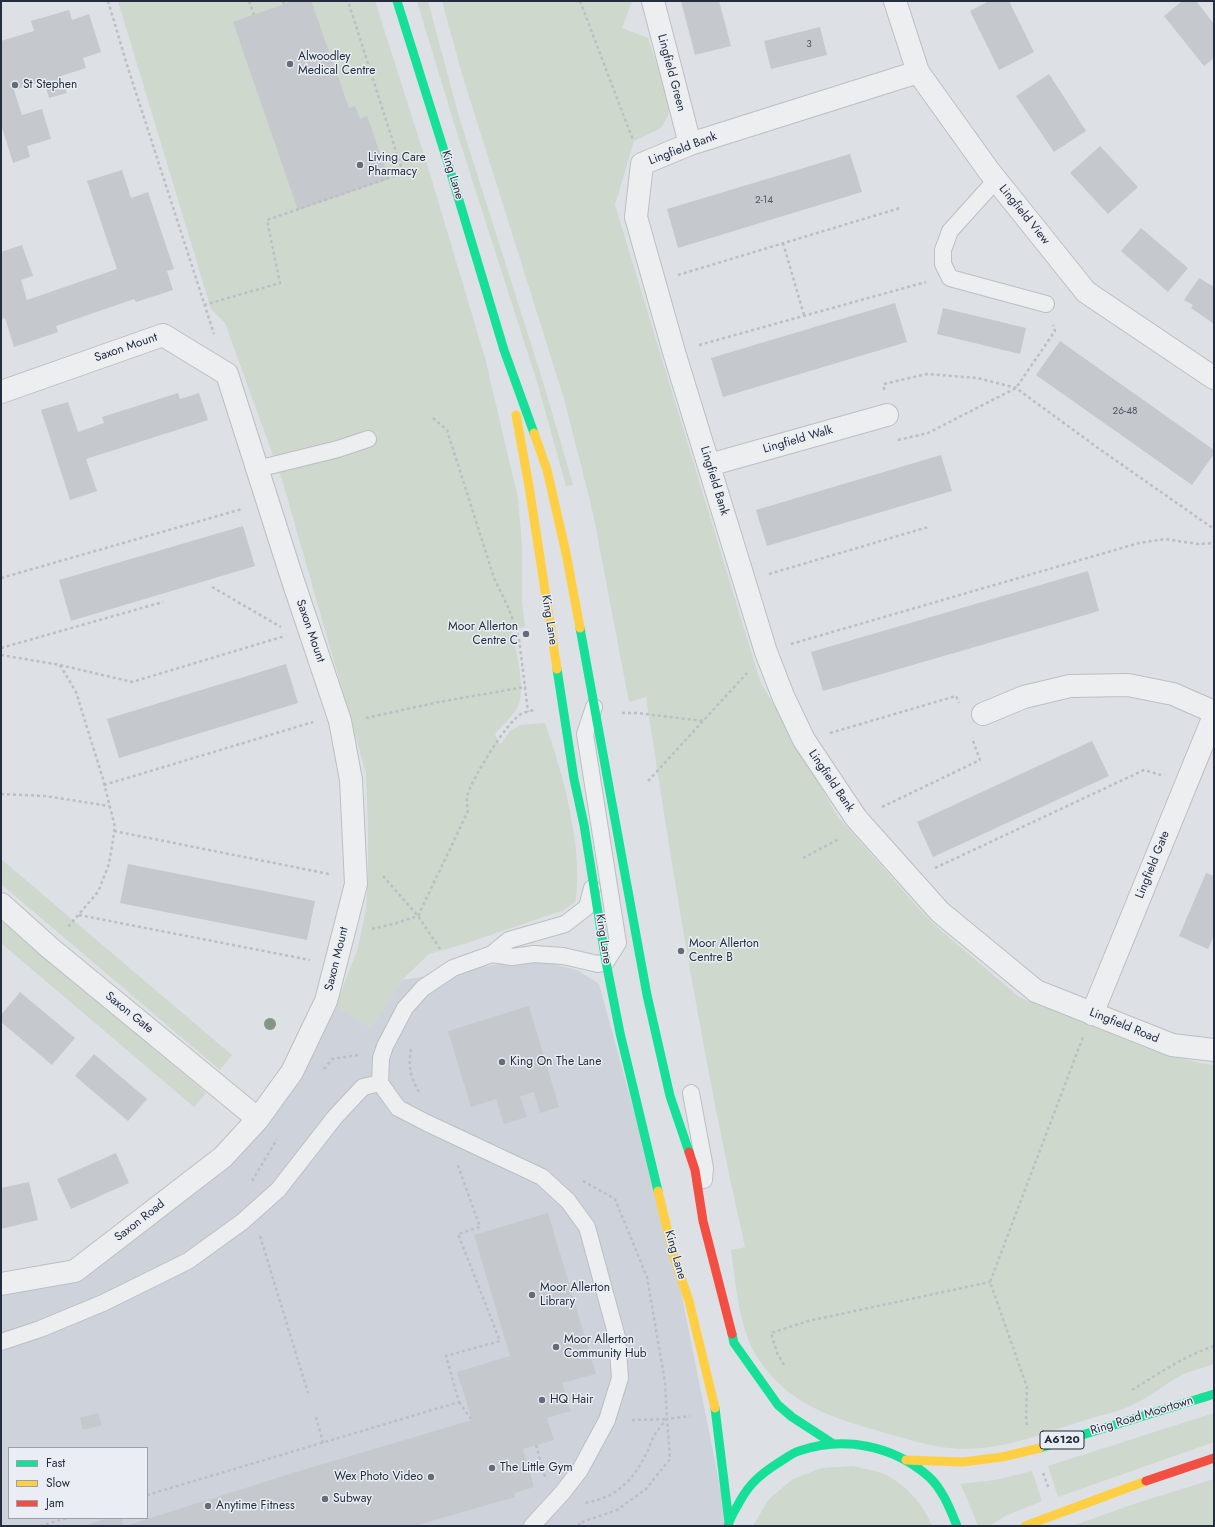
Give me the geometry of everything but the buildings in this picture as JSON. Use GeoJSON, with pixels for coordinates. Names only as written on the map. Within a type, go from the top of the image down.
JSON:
{"type":"FeatureCollection","features":[{"type":"Feature","properties":{"kind":"main road","name":"King Lane"},"geometry":{"type":"LineString","coordinates":[[397,1],[449,165],[504,350],[547,470],[566,554],[647,995],[670,1096],[695,1170],[703,1221],[734,1343],[778,1405],[792,1417],[832,1443]]}},
{"type":"Feature","properties":{"kind":"main road","name":"King Lane"},"geometry":{"type":"LineString","coordinates":[[504,350],[529,486],[574,779],[594,882],[606,962],[620,1033],[671,1241],[688,1301],[716,1414],[728,1524]]}},
{"type":"Feature","properties":{"kind":"main road","name":"Ring Road Moortown"},"geometry":{"type":"LineString","coordinates":[[906,1460],[964,1462],[1002,1457],[1036,1450],[1214,1394]]}},
{"type":"Feature","properties":{"kind":"main road","name":"A6120"},"geometry":{"type":"LineString","coordinates":[[728,1524],[748,1487],[766,1470],[798,1452],[832,1443],[865,1445],[896,1455],[906,1460],[929,1477],[947,1502],[956,1526]]}},
{"type":"Feature","properties":{"kind":"main road"},"geometry":{"type":"LineString","coordinates":[[1025,1526],[1126,1488],[1214,1458]]}},
{"type":"Feature","properties":{"kind":"street","name":"Lingfield Green"},"geometry":{"type":"LineString","coordinates":[[653,1],[690,144]]}},
{"type":"Feature","properties":{"kind":"street","name":"Lingfield View"},"geometry":{"type":"LineString","coordinates":[[895,1],[918,72],[996,180],[1086,292],[1214,378]]}},
{"type":"Feature","properties":{"kind":"street","name":"Lingfield Bank"},"geometry":{"type":"LineString","coordinates":[[918,72],[690,144],[642,164],[636,217],[674,352],[766,652],[804,740],[856,818],[940,912],[1036,991]]}},
{"type":"Feature","properties":{"kind":"street","name":"Saxon Mount"},"geometry":{"type":"LineString","coordinates":[[1,392],[163,335],[227,374],[268,501],[301,631],[340,721],[351,780],[356,879],[326,1001],[292,1072],[258,1119]]}},
{"type":"Feature","properties":{"kind":"street","name":"Lingfield Walk"},"geometry":{"type":"LineString","coordinates":[[709,465],[887,415]]}},
{"type":"Feature","properties":{"kind":"street"},"geometry":{"type":"LineString","coordinates":[[974,717],[1024,697],[1070,686],[1128,685],[1172,694],[1214,712]]}},
{"type":"Feature","properties":{"kind":"street","name":"Lingfield Gate"},"geometry":{"type":"LineString","coordinates":[[1092,1014],[1214,716]]}},
{"type":"Feature","properties":{"kind":"street","name":"Saxon Gate"},"geometry":{"type":"LineString","coordinates":[[1,904],[50,948],[258,1119]]}},
{"type":"Feature","properties":{"kind":"street","name":"Lingfield Road"},"geometry":{"type":"LineString","coordinates":[[1036,991],[1172,1045],[1214,1050]]}},
{"type":"Feature","properties":{"kind":"street","name":"Saxon Road"},"geometry":{"type":"LineString","coordinates":[[1,1284],[75,1271],[223,1157],[258,1119]]}},
{"type":"Feature","properties":{"kind":"lane"},"geometry":{"type":"LineString","coordinates":[[996,180],[950,231],[943,250],[943,264],[950,278],[1046,304]]}},
{"type":"Feature","properties":{"kind":"lane"},"geometry":{"type":"LineString","coordinates":[[257,468],[368,439]]}},
{"type":"Feature","properties":{"kind":"lane"},"geometry":{"type":"LineString","coordinates":[[492,954],[512,957],[534,954],[563,956],[598,964],[606,962],[618,943],[586,734],[594,706]]}},
{"type":"Feature","properties":{"kind":"lane"},"geometry":{"type":"LineString","coordinates":[[532,1526],[563,1492],[580,1470],[607,1420],[620,1378],[617,1337],[587,1227],[568,1201],[542,1177],[398,1108],[380,1082],[381,1058],[385,1046],[405,1008],[423,988],[453,968],[492,954],[509,940],[565,924],[587,907],[594,882]]}},
{"type":"Feature","properties":{"kind":"lane"},"geometry":{"type":"LineString","coordinates":[[1,1342],[40,1329],[103,1303],[188,1261],[242,1222],[278,1190],[335,1118],[363,1087],[380,1082]]}},
{"type":"Feature","properties":{"kind":"lane"},"geometry":{"type":"LineString","coordinates":[[691,1093],[705,1168],[703,1221]]}},
{"type":"Feature","properties":{"kind":"path"},"geometry":{"type":"LineString","coordinates":[[108,1],[127,65],[227,374]]}},
{"type":"Feature","properties":{"kind":"path"},"geometry":{"type":"LineString","coordinates":[[249,1],[254,14]]}},
{"type":"Feature","properties":{"kind":"path"},"geometry":{"type":"LineString","coordinates":[[204,305],[280,283],[267,220],[403,173],[348,1]]}},
{"type":"Feature","properties":{"kind":"path"},"geometry":{"type":"LineString","coordinates":[[580,1],[642,164]]}},
{"type":"Feature","properties":{"kind":"path"},"geometry":{"type":"LineString","coordinates":[[654,282],[900,208]]}},
{"type":"Feature","properties":{"kind":"path"},"geometry":{"type":"LineString","coordinates":[[783,244],[804,315]]}},
{"type":"Feature","properties":{"kind":"path"},"geometry":{"type":"LineString","coordinates":[[674,352],[917,283],[950,278]]}},
{"type":"Feature","properties":{"kind":"path"},"geometry":{"type":"LineString","coordinates":[[1046,304],[1055,331],[1016,388],[928,433],[897,440],[887,415],[884,384],[926,374],[978,378],[1016,388],[1098,448],[1214,529]]}},
{"type":"Feature","properties":{"kind":"path"},"geometry":{"type":"LineString","coordinates":[[433,418],[447,430],[494,578],[509,609],[519,639],[528,712]]}},
{"type":"Feature","properties":{"kind":"path"},"geometry":{"type":"LineString","coordinates":[[1,578],[268,501]]}},
{"type":"Feature","properties":{"kind":"path"},"geometry":{"type":"LineString","coordinates":[[744,581],[928,527]]}},
{"type":"Feature","properties":{"kind":"path"},"geometry":{"type":"LineString","coordinates":[[648,781],[766,652],[1139,543],[1165,539],[1198,544],[1214,543]]}},
{"type":"Feature","properties":{"kind":"path"},"geometry":{"type":"LineString","coordinates":[[212,587],[301,631]]}},
{"type":"Feature","properties":{"kind":"path"},"geometry":{"type":"LineString","coordinates":[[1,648],[163,602]]}},
{"type":"Feature","properties":{"kind":"path"},"geometry":{"type":"LineString","coordinates":[[1,655],[60,665],[132,682],[301,631]]}},
{"type":"Feature","properties":{"kind":"path"},"geometry":{"type":"LineString","coordinates":[[50,948],[98,892],[109,864],[114,831],[104,785],[76,692],[60,665]]}},
{"type":"Feature","properties":{"kind":"path"},"geometry":{"type":"LineString","coordinates":[[104,785],[319,720],[340,721],[362,719],[439,702],[525,687]]}},
{"type":"Feature","properties":{"kind":"path"},"geometry":{"type":"LineString","coordinates":[[803,858],[841,839],[849,830],[856,818],[980,760],[974,717],[956,696],[804,740]]}},
{"type":"Feature","properties":{"kind":"path"},"geometry":{"type":"LineString","coordinates":[[343,935],[393,924],[418,916],[468,811],[467,796],[490,752],[510,724],[522,714],[536,709]]}},
{"type":"Feature","properties":{"kind":"path"},"geometry":{"type":"LineString","coordinates":[[910,879],[1144,770],[1187,783]]}},
{"type":"Feature","properties":{"kind":"path"},"geometry":{"type":"LineString","coordinates":[[1,794],[45,796],[109,806]]}},
{"type":"Feature","properties":{"kind":"path"},"geometry":{"type":"LineString","coordinates":[[114,831],[356,879]]}},
{"type":"Feature","properties":{"kind":"path"},"geometry":{"type":"LineString","coordinates":[[381,874],[418,916],[453,968]]}},
{"type":"Feature","properties":{"kind":"path"},"geometry":{"type":"LineString","coordinates":[[79,915],[336,965]]}},
{"type":"Feature","properties":{"kind":"path"},"geometry":{"type":"LineString","coordinates":[[1057,1514],[1026,1420],[1027,1387],[990,1282],[1092,1014]]}},
{"type":"Feature","properties":{"kind":"path"},"geometry":{"type":"LineString","coordinates":[[412,1046],[409,1064],[413,1082],[422,1098]]}},
{"type":"Feature","properties":{"kind":"path"},"geometry":{"type":"LineString","coordinates":[[322,1071],[332,1060],[361,1054]]}},
{"type":"Feature","properties":{"kind":"path"},"geometry":{"type":"LineString","coordinates":[[465,1140],[456,1160],[480,1227],[458,1234],[500,1341],[446,1356],[459,1402],[472,1420]]}},
{"type":"Feature","properties":{"kind":"path"},"geometry":{"type":"LineString","coordinates":[[580,1524],[616,1510],[646,1489],[670,1459],[665,1382],[647,1277],[615,1199],[581,1180]]}},
{"type":"Feature","properties":{"kind":"path"},"geometry":{"type":"LineString","coordinates":[[255,1231],[260,1235],[308,1393]]}},
{"type":"Feature","properties":{"kind":"path"},"geometry":{"type":"LineString","coordinates":[[768,1392],[787,1370],[777,1353],[771,1333],[808,1321],[990,1282]]}},
{"type":"Feature","properties":{"kind":"path"},"geometry":{"type":"LineString","coordinates":[[1200,1350],[1214,1346]]}},
{"type":"Feature","properties":{"kind":"path"},"geometry":{"type":"LineString","coordinates":[[148,1495],[459,1402]]}},
{"type":"Feature","properties":{"kind":"path"},"geometry":{"type":"LineString","coordinates":[[607,1420],[667,1419],[716,1414]]}},
{"type":"Feature","properties":{"kind":"path"},"geometry":{"type":"LineString","coordinates":[[316,1418],[323,1443]]}},
{"type":"Feature","properties":{"kind":"path"},"geometry":{"type":"LineString","coordinates":[[580,1503],[592,1501],[615,1492],[632,1478],[646,1455],[654,1436],[667,1419]]}},
{"type":"Feature","properties":{"kind":"path"},"geometry":{"type":"LineString","coordinates":[[536,1445],[547,1482]]}},
{"type":"Feature","properties":{"kind":"path"},"geometry":{"type":"LineString","coordinates":[[40,1526],[64,1519]]}},
{"type":"Feature","properties":{"kind":"shaded area"},"geometry":{"type":"Polygon","coordinates":[[[118,1],[375,1],[427,164],[485,358],[518,498],[522,545],[522,602],[525,626],[512,632],[520,671],[520,700],[515,712],[495,734],[500,745],[510,731],[520,725],[545,723],[570,810],[577,863],[576,897],[575,902],[564,910],[464,944],[429,954],[402,980],[371,1028],[335,1007],[358,948],[366,909],[368,879],[368,829],[366,773],[283,483],[225,323],[211,309],[118,1]]]}},
{"type":"Feature","properties":{"kind":"shaded area"},"geometry":{"type":"Polygon","coordinates":[[[417,1],[428,1],[459,117],[544,385],[573,485],[566,486],[538,385],[453,120],[417,1]]]}},
{"type":"Feature","properties":{"kind":"shaded area"},"geometry":{"type":"Polygon","coordinates":[[[442,1],[632,1],[622,28],[648,38],[670,104],[668,116],[661,128],[634,141],[615,205],[760,681],[838,817],[930,921],[1019,997],[1156,1052],[1214,1065],[1214,1364],[1186,1373],[1145,1398],[1121,1410],[1008,1444],[976,1449],[960,1449],[932,1445],[904,1438],[848,1422],[814,1408],[798,1399],[783,1387],[770,1374],[757,1357],[746,1333],[739,1305],[731,1250],[745,1247],[703,1042],[646,697],[629,702],[593,513],[565,402],[462,74],[442,1]]]}},
{"type":"Feature","properties":{"kind":"shaded area"},"geometry":{"type":"Polygon","coordinates":[[[1,859],[232,1055],[220,1070],[1,884],[1,859]]]}},
{"type":"Feature","properties":{"kind":"shaded area"},"geometry":{"type":"Polygon","coordinates":[[[1,917],[206,1093],[194,1107],[1,943],[1,917]]]}},
{"type":"Feature","properties":{"kind":"shaded area"},"geometry":{"type":"Polygon","coordinates":[[[541,961],[577,970],[599,984],[674,1257],[728,1526],[1,1526],[1,1284],[75,1271],[223,1157],[326,1001],[371,1027],[402,980],[501,964],[541,961]]]}},
{"type":"Feature","properties":{"kind":"shaded area"},"geometry":{"type":"Polygon","coordinates":[[[1214,1413],[1214,1442],[1058,1497],[1048,1466],[1214,1413]]]}},
{"type":"Feature","properties":{"kind":"shaded area"},"geometry":{"type":"Polygon","coordinates":[[[853,1466],[884,1474],[899,1483],[919,1503],[929,1518],[932,1526],[753,1526],[769,1499],[793,1479],[822,1468],[853,1466]]]}},
{"type":"Feature","properties":{"kind":"shaded area"},"geometry":{"type":"Polygon","coordinates":[[[1032,1471],[1042,1501],[1005,1516],[990,1526],[978,1526],[960,1484],[995,1480],[1032,1471]]]}},
{"type":"Feature","properties":{"kind":"shaded area"},"geometry":{"type":"Polygon","coordinates":[[[1214,1479],[1214,1526],[1072,1526],[1137,1503],[1214,1479]]]}},
{"type":"Feature","properties":{"kind":"traffic: fast"},"geometry":{"type":"LineString","coordinates":[[397,1],[504,350],[534,433]]}},
{"type":"Feature","properties":{"kind":"traffic: fast"},"geometry":{"type":"LineString","coordinates":[[580,628],[647,995],[670,1096],[689,1152]]}},
{"type":"Feature","properties":{"kind":"traffic: fast"},"geometry":{"type":"LineString","coordinates":[[557,669],[574,779],[584,825],[606,962],[620,1033],[658,1191]]}},
{"type":"Feature","properties":{"kind":"traffic: fast"},"geometry":{"type":"LineString","coordinates":[[732,1334],[734,1343],[778,1405],[792,1417],[832,1443]]}},
{"type":"Feature","properties":{"kind":"traffic: fast"},"geometry":{"type":"LineString","coordinates":[[1040,1448],[1214,1394]]}},
{"type":"Feature","properties":{"kind":"traffic: fast"},"geometry":{"type":"LineString","coordinates":[[715,1408],[729,1522]]}},
{"type":"Feature","properties":{"kind":"traffic: fast"},"geometry":{"type":"LineString","coordinates":[[728,1526],[733,1513],[744,1495],[756,1479],[761,1475],[799,1451],[816,1446],[833,1444],[867,1446],[899,1457],[914,1465],[928,1476],[937,1486],[957,1526]]}},
{"type":"Feature","properties":{"kind":"traffic: slow"},"geometry":{"type":"LineString","coordinates":[[516,415],[529,486],[557,669]]}},
{"type":"Feature","properties":{"kind":"traffic: slow"},"geometry":{"type":"LineString","coordinates":[[534,433],[547,470],[566,553],[580,628]]}},
{"type":"Feature","properties":{"kind":"traffic: slow"},"geometry":{"type":"LineString","coordinates":[[658,1191],[674,1257],[689,1301],[715,1408]]}},
{"type":"Feature","properties":{"kind":"traffic: slow"},"geometry":{"type":"LineString","coordinates":[[906,1460],[963,1462],[1002,1457],[1040,1448]]}},
{"type":"Feature","properties":{"kind":"traffic: slow"},"geometry":{"type":"LineString","coordinates":[[1025,1526],[1146,1481]]}},
{"type":"Feature","properties":{"kind":"traffic: jam"},"geometry":{"type":"LineString","coordinates":[[689,1152],[695,1170],[703,1221],[732,1334]]}},
{"type":"Feature","properties":{"kind":"traffic: jam"},"geometry":{"type":"LineString","coordinates":[[1146,1481],[1214,1458]]}},
{"type":"Feature","properties":{"kind":"place","name":"Alwoodley Medical Centre"},"geometry":{"type":"Point","coordinates":[290,64]}},
{"type":"Feature","properties":{"kind":"place","name":"St Stephen"},"geometry":{"type":"Point","coordinates":[15,85]}},
{"type":"Feature","properties":{"kind":"place","name":"Living Care Pharmacy"},"geometry":{"type":"Point","coordinates":[360,165]}},
{"type":"Feature","properties":{"kind":"place","name":"Moor Allerton Centre C"},"geometry":{"type":"Point","coordinates":[526,634]}},
{"type":"Feature","properties":{"kind":"place","name":"Moor Allerton Centre B"},"geometry":{"type":"Point","coordinates":[681,951]}},
{"type":"Feature","properties":{"kind":"place","name":"King On The Lane"},"geometry":{"type":"Point","coordinates":[502,1062]}},
{"type":"Feature","properties":{"kind":"place","name":"Moor Allerton Library"},"geometry":{"type":"Point","coordinates":[532,1295]}},
{"type":"Feature","properties":{"kind":"place","name":"Moor Allerton Community Hub"},"geometry":{"type":"Point","coordinates":[556,1347]}},
{"type":"Feature","properties":{"kind":"place","name":"HQ Hair"},"geometry":{"type":"Point","coordinates":[542,1400]}},
{"type":"Feature","properties":{"kind":"place","name":"The Little Gym"},"geometry":{"type":"Point","coordinates":[492,1468]}},
{"type":"Feature","properties":{"kind":"place","name":"Wex Photo Video"},"geometry":{"type":"Point","coordinates":[431,1477]}},
{"type":"Feature","properties":{"kind":"place","name":"Subway"},"geometry":{"type":"Point","coordinates":[325,1499]}},
{"type":"Feature","properties":{"kind":"place","name":"Anytime Fitness"},"geometry":{"type":"Point","coordinates":[208,1506]}}]}
